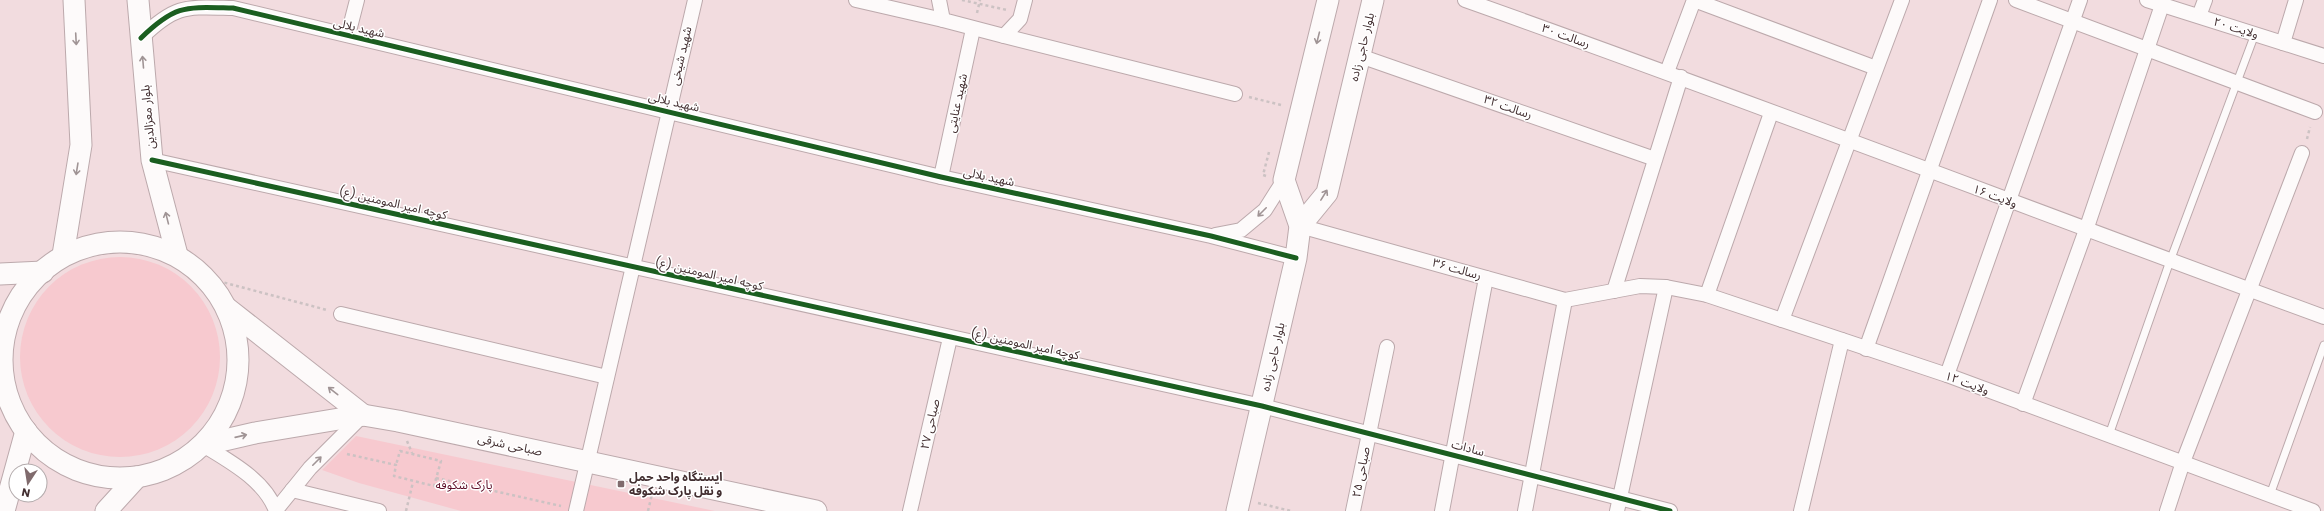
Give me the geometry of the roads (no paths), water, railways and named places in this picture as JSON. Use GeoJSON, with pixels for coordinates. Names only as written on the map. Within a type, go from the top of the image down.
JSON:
{"type":"FeatureCollection","features":[{"type":"Feature","properties":{"kind":"main road"},"geometry":{"type":"LineString","coordinates":[[63,255],[81,145],[74,0]]}},
{"type":"Feature","properties":{"kind":"main road","name":"بلوار معزالدین"},"geometry":{"type":"LineString","coordinates":[[138,0],[152,160],[177,256]]}},
{"type":"Feature","properties":{"kind":"main road"},"geometry":{"type":"LineString","coordinates":[[1284,180],[1328,0]]}},
{"type":"Feature","properties":{"kind":"main road","name":"بلوار حاجی زاده"},"geometry":{"type":"LineString","coordinates":[[1300,226],[1326,193],[1373,0]]}},
{"type":"Feature","properties":{"kind":"main road","name":"بلوار حاجی زاده"},"geometry":{"type":"LineString","coordinates":[[1238,505],[1296,258],[1300,226],[1284,180]]}},
{"type":"Feature","properties":{"kind":"main road"},"geometry":{"type":"LineString","coordinates":[[228,309],[238,344],[237,381],[225,415],[203,445],[173,466],[137,477],[106,477],[76,469],[48,454],[26,431],[14,413],[3,391],[1,353],[10,314],[32,280],[63,255],[100,242],[140,242],[177,256],[207,278],[228,309],[363,415]]}},
{"type":"Feature","properties":{"kind":"main road"},"geometry":{"type":"LineString","coordinates":[[0,274],[43,272]]}},
{"type":"Feature","properties":{"kind":"main road","name":"صباحی شرقی"},"geometry":{"type":"LineString","coordinates":[[203,445],[255,433],[363,415],[587,461],[809,510]]}},
{"type":"Feature","properties":{"kind":"main road"},"geometry":{"type":"LineString","coordinates":[[4,511],[26,431]]}},
{"type":"Feature","properties":{"kind":"main road"},"geometry":{"type":"LineString","coordinates":[[106,511],[137,477]]}},
{"type":"Feature","properties":{"kind":"street"},"geometry":{"type":"LineString","coordinates":[[214,0],[233,8]]}},
{"type":"Feature","properties":{"kind":"street"},"geometry":{"type":"LineString","coordinates":[[348,35],[356,0]]}},
{"type":"Feature","properties":{"kind":"street","name":"شهید شیخی"},"geometry":{"type":"LineString","coordinates":[[576,510],[695,0]]}},
{"type":"Feature","properties":{"kind":"street"},"geometry":{"type":"LineString","coordinates":[[856,0],[943,20],[973,29],[1234,94]]}},
{"type":"Feature","properties":{"kind":"street"},"geometry":{"type":"LineString","coordinates":[[939,0],[943,20]]}},
{"type":"Feature","properties":{"kind":"street"},"geometry":{"type":"LineString","coordinates":[[1004,36],[1020,19],[1025,0]]}},
{"type":"Feature","properties":{"kind":"street","name":"رسالت ۳۰"},"geometry":{"type":"LineString","coordinates":[[1465,0],[1668,72]]}},
{"type":"Feature","properties":{"kind":"street"},"geometry":{"type":"LineString","coordinates":[[1668,72],[1694,0],[1876,68]]}},
{"type":"Feature","properties":{"kind":"street"},"geometry":{"type":"LineString","coordinates":[[1782,320],[1902,0]]}},
{"type":"Feature","properties":{"kind":"street"},"geometry":{"type":"LineString","coordinates":[[1866,349],[1990,0]]}},
{"type":"Feature","properties":{"kind":"street"},"geometry":{"type":"LineString","coordinates":[[2016,0],[2315,112]]}},
{"type":"Feature","properties":{"kind":"street"},"geometry":{"type":"LineString","coordinates":[[1947,375],[2010,202],[2080,0]]}},
{"type":"Feature","properties":{"kind":"street","name":"ولایت ۲۰"},"geometry":{"type":"LineString","coordinates":[[2147,0],[2324,56]]}},
{"type":"Feature","properties":{"kind":"street"},"geometry":{"type":"LineString","coordinates":[[2199,16],[2205,0]]}},
{"type":"Feature","properties":{"kind":"street"},"geometry":{"type":"LineString","coordinates":[[2283,43],[2296,0]]}},
{"type":"Feature","properties":{"kind":"street"},"geometry":{"type":"LineString","coordinates":[[2023,404],[2086,230],[2162,5]]}},
{"type":"Feature","properties":{"kind":"street","name":"شهید بلالی"},"geometry":{"type":"LineString","coordinates":[[141,38],[161,19],[188,7],[233,8],[941,177],[1211,236],[1296,258]]}},
{"type":"Feature","properties":{"kind":"street","name":"شهید عنایتی"},"geometry":{"type":"LineString","coordinates":[[941,177],[973,29]]}},
{"type":"Feature","properties":{"kind":"street","name":"رسالت ۳۲"},"geometry":{"type":"LineString","coordinates":[[1360,56],[1655,159]]}},
{"type":"Feature","properties":{"kind":"street","name":"ولایت ۱۶"},"geometry":{"type":"LineString","coordinates":[[1668,72],[1771,113],[2324,317]]}},
{"type":"Feature","properties":{"kind":"street"},"geometry":{"type":"LineString","coordinates":[[1614,291],[1681,77]]}},
{"type":"Feature","properties":{"kind":"street"},"geometry":{"type":"LineString","coordinates":[[1707,295],[1771,113]]}},
{"type":"Feature","properties":{"kind":"street"},"geometry":{"type":"LineString","coordinates":[[2167,511],[2183,462],[2302,153]]}},
{"type":"Feature","properties":{"kind":"street","name":"کوچه امیر المومنین (ع)"},"geometry":{"type":"LineString","coordinates":[[152,160],[1262,406]]}},
{"type":"Feature","properties":{"kind":"street"},"geometry":{"type":"LineString","coordinates":[[1211,236],[1241,230],[1265,210],[1284,180]]}},
{"type":"Feature","properties":{"kind":"street","name":"رسالت ۳۶"},"geometry":{"type":"LineString","coordinates":[[1300,226],[1565,300],[1614,291]]}},
{"type":"Feature","properties":{"kind":"street"},"geometry":{"type":"LineString","coordinates":[[1442,511],[1454,455],[1486,278]]}},
{"type":"Feature","properties":{"kind":"street","name":"ولایت ۱۲"},"geometry":{"type":"LineString","coordinates":[[1614,291],[1640,286],[1666,287],[1707,295],[1947,375],[2313,511]]}},
{"type":"Feature","properties":{"kind":"street"},"geometry":{"type":"LineString","coordinates":[[1618,504],[1666,287]]}},
{"type":"Feature","properties":{"kind":"street"},"geometry":{"type":"LineString","coordinates":[[1525,511],[1565,300]]}},
{"type":"Feature","properties":{"kind":"street"},"geometry":{"type":"LineString","coordinates":[[341,314],[607,376]]}},
{"type":"Feature","properties":{"kind":"street","name":"صباحی ۲۷"},"geometry":{"type":"LineString","coordinates":[[910,511],[950,338]]}},
{"type":"Feature","properties":{"kind":"street"},"geometry":{"type":"LineString","coordinates":[[1801,511],[1842,340]]}},
{"type":"Feature","properties":{"kind":"street","name":"صباحی ۲۵"},"geometry":{"type":"LineString","coordinates":[[1353,511],[1387,347]]}},
{"type":"Feature","properties":{"kind":"street","name":"سادات"},"geometry":{"type":"LineString","coordinates":[[1262,406],[1532,476],[1618,504],[1670,511]]}},
{"type":"Feature","properties":{"kind":"street"},"geometry":{"type":"LineString","coordinates":[[203,445],[238,467],[258,484],[276,510],[328,450],[363,415]]}},
{"type":"Feature","properties":{"kind":"street"},"geometry":{"type":"LineString","coordinates":[[292,490],[379,511]]}},
{"type":"Feature","properties":{"kind":"lane"},"geometry":{"type":"LineString","coordinates":[[2109,435],[2170,261],[2256,34]]}},
{"type":"Feature","properties":{"kind":"lane"},"geometry":{"type":"LineString","coordinates":[[2270,495],[2324,345]]}},
{"type":"Feature","properties":{"kind":"place","name":"ایستگاه واحد حمل و نقل پارک شکوفه"},"geometry":{"type":"Point","coordinates":[621,484]}},
{"type":"Feature","properties":{"kind":"park label","name":"پارک شکوفه"},"geometry":{"type":"Point","coordinates":[464,485]}}]}
